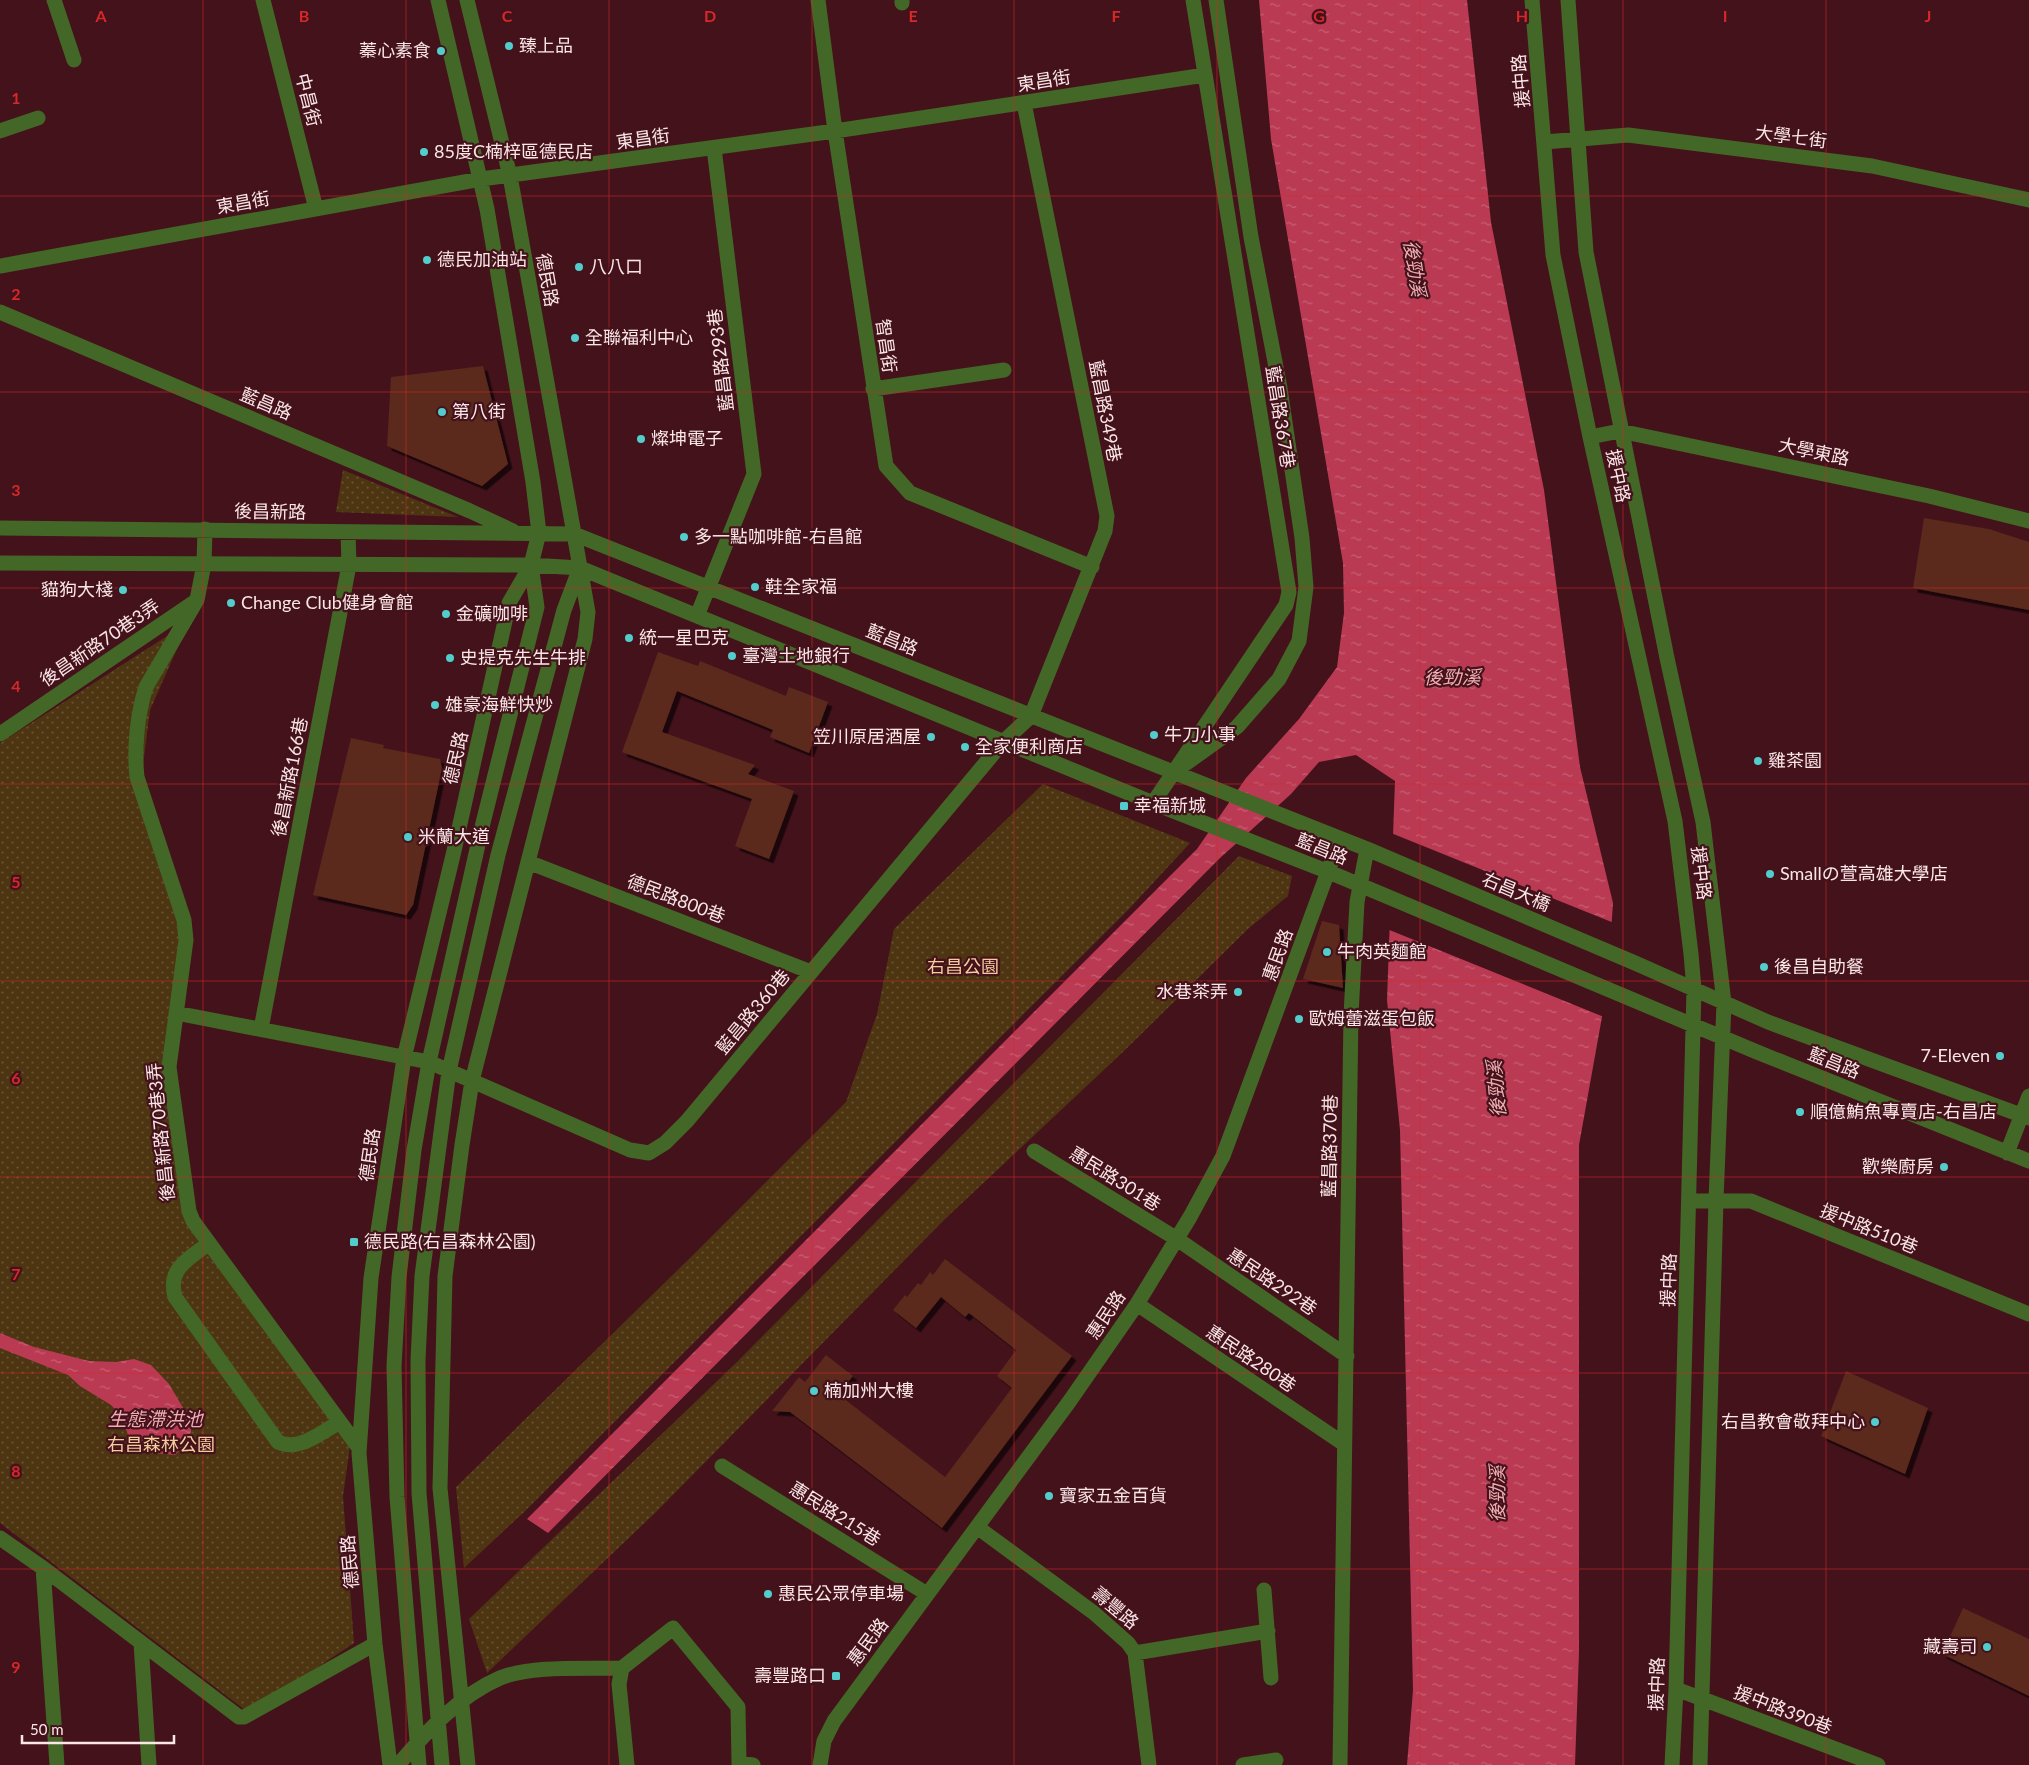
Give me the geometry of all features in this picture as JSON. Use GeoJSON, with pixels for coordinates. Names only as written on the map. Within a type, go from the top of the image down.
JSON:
{"type":"FeatureCollection","features":[{"type":"Feature","properties":{"kind":"street"},"geometry":{"type":"LineString","coordinates":[[54,0],[74,60]]}},
{"type":"Feature","properties":{"kind":"street","name":"中昌街"},"geometry":{"type":"LineString","coordinates":[[263,0],[316,209]]}},
{"type":"Feature","properties":{"kind":"street","name":"德民路"},"geometry":{"type":"LineString","coordinates":[[390,1765],[375,1644],[359,1448],[371,1278],[404,1058],[454,851],[509,604],[531,566],[539,533],[532,474],[481,179],[438,0]]}},
{"type":"Feature","properties":{"kind":"street","name":"德民路"},"geometry":{"type":"LineString","coordinates":[[467,0],[510,176],[588,612],[585,639],[472,1081],[445,1276],[440,1478],[468,1765]]}},
{"type":"Feature","properties":{"kind":"street","name":"智昌街"},"geometry":{"type":"LineString","coordinates":[[818,0],[835,131],[886,466],[910,493],[1092,567]]}},
{"type":"Feature","properties":{"kind":"street","name":"藍昌路367巷"},"geometry":{"type":"LineString","coordinates":[[1153,803],[1286,605],[1289,592],[1193,0]]}},
{"type":"Feature","properties":{"kind":"street"},"geometry":{"type":"LineString","coordinates":[[1173,772],[1237,727],[1279,679],[1299,641],[1306,587],[1302,538],[1280,388],[1252,237],[1216,0]]}},
{"type":"Feature","properties":{"kind":"street","name":"援中路"},"geometry":{"type":"LineString","coordinates":[[1532,0],[1554,255],[1590,437],[1675,821],[1694,989],[1690,1201],[1676,1688],[1672,1765]]}},
{"type":"Feature","properties":{"kind":"street","name":"援中路"},"geometry":{"type":"LineString","coordinates":[[1568,0],[1586,252],[1666,658],[1703,822],[1724,1003],[1721,1037],[1700,1765]]}},
{"type":"Feature","properties":{"kind":"street","name":"東昌街"},"geometry":{"type":"LineString","coordinates":[[0,266],[481,179],[835,131],[1205,75]]}},
{"type":"Feature","properties":{"kind":"street","name":"藍昌路349巷"},"geometry":{"type":"LineString","coordinates":[[1024,103],[1107,516],[1105,531],[1092,567],[1031,716]]}},
{"type":"Feature","properties":{"kind":"street"},"geometry":{"type":"LineString","coordinates":[[0,131],[38,118]]}},
{"type":"Feature","properties":{"kind":"street","name":"大學七街"},"geometry":{"type":"LineString","coordinates":[[1545,142],[1628,135],[1872,166],[2029,200]]}},
{"type":"Feature","properties":{"kind":"street","name":"藍昌路293巷"},"geometry":{"type":"LineString","coordinates":[[697,616],[754,474],[714,148]]}},
{"type":"Feature","properties":{"kind":"street","name":"藍昌路"},"geometry":{"type":"LineString","coordinates":[[0,312],[470,511],[516,533]]}},
{"type":"Feature","properties":{"kind":"street"},"geometry":{"type":"LineString","coordinates":[[873,389],[1004,370]]}},
{"type":"Feature","properties":{"kind":"street","name":"大學東路"},"geometry":{"type":"LineString","coordinates":[[1590,437],[1620,431],[1929,496],[2029,521]]}},
{"type":"Feature","properties":{"kind":"street","name":"後昌新路"},"geometry":{"type":"LineString","coordinates":[[0,528],[539,533]]}},
{"type":"Feature","properties":{"kind":"street","name":"後昌新路70巷3弄"},"geometry":{"type":"LineString","coordinates":[[205,530],[204,564],[197,600],[146,687],[142,699],[136,764],[137,777],[184,920],[186,940],[169,1067],[189,1211],[193,1222],[359,1448]]}},
{"type":"Feature","properties":{"kind":"street","name":"後昌新路166巷"},"geometry":{"type":"LineString","coordinates":[[261,1029],[348,565],[348,532]]}},
{"type":"Feature","properties":{"kind":"street","name":"藍昌路"},"geometry":{"type":"LineString","coordinates":[[539,533],[574,534],[1383,856]]}},
{"type":"Feature","properties":{"kind":"street"},"geometry":{"type":"LineString","coordinates":[[0,563],[531,566],[580,568],[1153,803]]}},
{"type":"Feature","properties":{"kind":"street","name":"德民路"},"geometry":{"type":"LineString","coordinates":[[419,1765],[397,1497],[394,1366],[399,1277],[414,1150],[429,1062],[482,827],[536,606],[531,566]]}},
{"type":"Feature","properties":{"kind":"street"},"geometry":{"type":"LineString","coordinates":[[442,1765],[418,1493],[418,1360],[422,1276],[449,1071],[498,856],[564,610],[580,568]]}},
{"type":"Feature","properties":{"kind":"street","name":"後昌新路70巷3弄"},"geometry":{"type":"LineString","coordinates":[[0,734],[197,600]]}},
{"type":"Feature","properties":{"kind":"street","name":"藍昌路360巷"},"geometry":{"type":"LineString","coordinates":[[176,1014],[429,1062],[630,1150],[649,1153],[665,1143],[687,1121],[1003,742],[1031,716]]}},
{"type":"Feature","properties":{"kind":"street","name":"藍昌路"},"geometry":{"type":"LineString","coordinates":[[1153,803],[1378,892],[1721,1037],[2029,1162]]}},
{"type":"Feature","properties":{"kind":"street","name":"惠民路"},"geometry":{"type":"LineString","coordinates":[[820,1765],[824,1741],[834,1721],[1069,1402],[1137,1304],[1177,1239],[1223,1156],[1340,839]]}},
{"type":"Feature","properties":{"kind":"street","name":"藍昌路370巷"},"geometry":{"type":"LineString","coordinates":[[1340,1765],[1351,1015],[1357,902],[1367,849]]}},
{"type":"Feature","properties":{"kind":"street","name":"右昌大橋"},"geometry":{"type":"LineString","coordinates":[[1383,856],[1635,963]]}},
{"type":"Feature","properties":{"kind":"street","name":"德民路800巷"},"geometry":{"type":"LineString","coordinates":[[528,862],[810,972]]}},
{"type":"Feature","properties":{"kind":"street","name":"藍昌路"},"geometry":{"type":"LineString","coordinates":[[1635,963],[1778,1026],[2025,1117]]}},
{"type":"Feature","properties":{"kind":"street"},"geometry":{"type":"LineString","coordinates":[[2007,1153],[2025,1117],[2029,1096]]}},
{"type":"Feature","properties":{"kind":"street","name":"惠民路301巷"},"geometry":{"type":"LineString","coordinates":[[1034,1151],[1177,1239]]}},
{"type":"Feature","properties":{"kind":"street","name":"援中路510巷"},"geometry":{"type":"LineString","coordinates":[[1690,1201],[1751,1202],[2029,1314]]}},
{"type":"Feature","properties":{"kind":"street","name":"惠民路292巷"},"geometry":{"type":"LineString","coordinates":[[1177,1239],[1347,1356]]}},
{"type":"Feature","properties":{"kind":"street"},"geometry":{"type":"LineString","coordinates":[[209,1243],[180,1266],[174,1274],[172,1286],[175,1297],[278,1442],[287,1446],[296,1446],[340,1422]]}},
{"type":"Feature","properties":{"kind":"street","name":"惠民路280巷"},"geometry":{"type":"LineString","coordinates":[[1137,1304],[1344,1444]]}},
{"type":"Feature","properties":{"kind":"street","name":"惠民路215巷"},"geometry":{"type":"LineString","coordinates":[[722,1466],[927,1594]]}},
{"type":"Feature","properties":{"kind":"street","name":"壽豐路"},"geometry":{"type":"LineString","coordinates":[[977,1527],[1094,1613],[1128,1643],[1135,1654],[1149,1765]]}},
{"type":"Feature","properties":{"kind":"street"},"geometry":{"type":"LineString","coordinates":[[0,1538],[43,1568],[239,1717],[244,1717],[375,1644]]}},
{"type":"Feature","properties":{"kind":"street"},"geometry":{"type":"LineString","coordinates":[[43,1568],[57,1765]]}},
{"type":"Feature","properties":{"kind":"street"},"geometry":{"type":"LineString","coordinates":[[1264,1590],[1271,1678]]}},
{"type":"Feature","properties":{"kind":"street"},"geometry":{"type":"LineString","coordinates":[[398,1765],[438,1722],[462,1702],[500,1678],[552,1670],[622,1668],[673,1628],[738,1707],[738,1763],[753,1765]]}},
{"type":"Feature","properties":{"kind":"street"},"geometry":{"type":"LineString","coordinates":[[1135,1654],[1268,1631]]}},
{"type":"Feature","properties":{"kind":"street"},"geometry":{"type":"LineString","coordinates":[[141,1643],[149,1765]]}},
{"type":"Feature","properties":{"kind":"street"},"geometry":{"type":"LineString","coordinates":[[622,1668],[619,1684],[627,1765]]}},
{"type":"Feature","properties":{"kind":"street","name":"援中路390巷"},"geometry":{"type":"LineString","coordinates":[[1676,1688],[1878,1765]]}},
{"type":"Feature","properties":{"kind":"street"},"geometry":{"type":"LineString","coordinates":[[1243,1765],[1276,1760]]}},
{"type":"Feature","properties":{"kind":"green space"},"geometry":{"type":"Polygon","coordinates":[[[343,470],[458,517],[336,512],[343,470]]]}},
{"type":"Feature","properties":{"kind":"green space","name":"右昌森林公園"},"geometry":{"type":"Polygon","coordinates":[[[189,622],[150,710],[142,773],[187,938],[165,1099],[193,1224],[352,1432],[343,1496],[354,1643],[249,1713],[0,1523],[0,743],[189,622]]]}},
{"type":"Feature","properties":{"kind":"green space","name":"右昌公園"},"geometry":{"type":"Polygon","coordinates":[[[1043,784],[1190,843],[1128,910],[524,1512],[464,1568],[456,1487],[846,1102],[877,1014],[894,929],[1043,784]]]}},
{"type":"Feature","properties":{"kind":"green space"},"geometry":{"type":"Polygon","coordinates":[[[1239,856],[1292,876],[1288,896],[1249,928],[1124,1051],[945,1219],[655,1513],[487,1673],[469,1619],[737,1362],[1239,856]]]}},
{"type":"Feature","properties":{"kind":"water","name":"後勁溪"},"geometry":{"type":"Polygon","coordinates":[[[1259,0],[1467,0],[1491,222],[1544,490],[1580,767],[1613,903],[1607,989],[1579,1145],[1579,1652],[1575,1765],[1407,1765],[1413,1690],[1400,1130],[1387,1000],[1395,781],[1356,755],[1319,762],[1291,794],[1220,858],[548,1533],[527,1519],[1197,849],[1246,778],[1299,719],[1337,667],[1344,613],[1343,563],[1271,139],[1259,0]]]}},
{"type":"Feature","properties":{"kind":"water","name":"生態滯洪池"},"geometry":{"type":"Polygon","coordinates":[[[0,1333],[34,1347],[89,1361],[116,1362],[134,1359],[151,1365],[169,1384],[192,1423],[189,1443],[175,1455],[143,1452],[129,1438],[122,1417],[111,1405],[80,1386],[68,1375],[0,1348],[0,1333]]]}},
{"type":"Feature","properties":{"kind":"pier"},"geometry":{"type":"Polygon","coordinates":[[[1391,833],[1614,923],[1609,989],[1604,1017],[1387,929],[1391,833]]]}},
{"type":"Feature","properties":{"kind":"building","name":"第八街"},"geometry":{"type":"Polygon","coordinates":[[[483,366],[508,464],[482,486],[387,446],[391,377],[483,366]]]}},
{"type":"Feature","properties":{"kind":"building"},"geometry":{"type":"Polygon","coordinates":[[[1924,518],[1989,529],[2029,542],[2029,610],[1913,588],[1924,518]]]}},
{"type":"Feature","properties":{"kind":"building"},"geometry":{"type":"Polygon","coordinates":[[[658,652],[698,666],[700,661],[786,696],[789,687],[828,702],[809,753],[770,737],[773,730],[677,691],[662,732],[755,765],[748,774],[794,791],[769,859],[735,846],[752,799],[622,752],[658,652]]]}},
{"type":"Feature","properties":{"kind":"building"},"geometry":{"type":"Polygon","coordinates":[[[351,738],[384,745],[383,748],[440,759],[442,768],[413,905],[406,915],[313,895],[351,738]]]}},
{"type":"Feature","properties":{"kind":"building","name":"牛肉英麵館"},"geometry":{"type":"Polygon","coordinates":[[[1322,921],[1339,925],[1343,988],[1303,979],[1322,921]]]}},
{"type":"Feature","properties":{"kind":"building","name":"楠加州大樓"},"geometry":{"type":"Polygon","coordinates":[[[945,1259],[1072,1356],[942,1528],[790,1412],[772,1411],[799,1377],[805,1382],[826,1355],[853,1376],[838,1394],[945,1477],[1012,1388],[997,1376],[1016,1350],[969,1313],[965,1317],[941,1297],[916,1328],[893,1310],[918,1283],[921,1285],[930,1272],[933,1275],[945,1259]]]}},
{"type":"Feature","properties":{"kind":"building","name":"右昌教會敬拜中心"},"geometry":{"type":"Polygon","coordinates":[[[1846,1371],[1928,1408],[1905,1474],[1821,1436],[1846,1371]]]}},
{"type":"Feature","properties":{"kind":"building","name":"藏壽司"},"geometry":{"type":"Polygon","coordinates":[[[1963,1608],[2029,1639],[2029,1696],[1942,1654],[1963,1608]]]}},
{"type":"Feature","properties":{"kind":"place","name":"臻上品"},"geometry":{"type":"Point","coordinates":[509,46]}},
{"type":"Feature","properties":{"kind":"place","name":"蓁心素食"},"geometry":{"type":"Point","coordinates":[441,51]}},
{"type":"Feature","properties":{"kind":"place","name":"85度C楠梓區德民店"},"geometry":{"type":"Point","coordinates":[424,152]}},
{"type":"Feature","properties":{"kind":"place","name":"德民加油站"},"geometry":{"type":"Point","coordinates":[427,260]}},
{"type":"Feature","properties":{"kind":"place","name":"八八口"},"geometry":{"type":"Point","coordinates":[579,267]}},
{"type":"Feature","properties":{"kind":"place","name":"全聯福利中心"},"geometry":{"type":"Point","coordinates":[575,338]}},
{"type":"Feature","properties":{"kind":"place","name":"第八街"},"geometry":{"type":"Point","coordinates":[442,412]}},
{"type":"Feature","properties":{"kind":"place","name":"燦坤電子"},"geometry":{"type":"Point","coordinates":[641,439]}},
{"type":"Feature","properties":{"kind":"place","name":"多一點咖啡館-右昌館"},"geometry":{"type":"Point","coordinates":[684,537]}},
{"type":"Feature","properties":{"kind":"place","name":"鞋全家福"},"geometry":{"type":"Point","coordinates":[755,587]}},
{"type":"Feature","properties":{"kind":"place","name":"貓狗大棧"},"geometry":{"type":"Point","coordinates":[123,590]}},
{"type":"Feature","properties":{"kind":"place","name":"Change Club健身會館"},"geometry":{"type":"Point","coordinates":[231,603]}},
{"type":"Feature","properties":{"kind":"place","name":"金礦咖啡"},"geometry":{"type":"Point","coordinates":[446,614]}},
{"type":"Feature","properties":{"kind":"place","name":"統一星巴克"},"geometry":{"type":"Point","coordinates":[629,638]}},
{"type":"Feature","properties":{"kind":"place","name":"臺灣土地銀行"},"geometry":{"type":"Point","coordinates":[732,656]}},
{"type":"Feature","properties":{"kind":"place","name":"史提克先生牛排"},"geometry":{"type":"Point","coordinates":[450,658]}},
{"type":"Feature","properties":{"kind":"place","name":"雄豪海鮮快炒"},"geometry":{"type":"Point","coordinates":[435,705]}},
{"type":"Feature","properties":{"kind":"place","name":"牛刀小事"},"geometry":{"type":"Point","coordinates":[1154,735]}},
{"type":"Feature","properties":{"kind":"place","name":"笠川原居酒屋"},"geometry":{"type":"Point","coordinates":[931,737]}},
{"type":"Feature","properties":{"kind":"place","name":"全家便利商店"},"geometry":{"type":"Point","coordinates":[965,747]}},
{"type":"Feature","properties":{"kind":"place","name":"雞茶園"},"geometry":{"type":"Point","coordinates":[1758,761]}},
{"type":"Feature","properties":{"kind":"place","name":"幸福新城"},"geometry":{"type":"Point","coordinates":[1124,806]}},
{"type":"Feature","properties":{"kind":"place","name":"米蘭大道"},"geometry":{"type":"Point","coordinates":[408,837]}},
{"type":"Feature","properties":{"kind":"place","name":"Smallの萱高雄大學店"},"geometry":{"type":"Point","coordinates":[1770,874]}},
{"type":"Feature","properties":{"kind":"place","name":"牛肉英麵館"},"geometry":{"type":"Point","coordinates":[1327,952]}},
{"type":"Feature","properties":{"kind":"place","name":"後昌自助餐"},"geometry":{"type":"Point","coordinates":[1764,967]}},
{"type":"Feature","properties":{"kind":"place","name":"水巷茶弄"},"geometry":{"type":"Point","coordinates":[1238,992]}},
{"type":"Feature","properties":{"kind":"place","name":"歐姆蕾滋蛋包飯"},"geometry":{"type":"Point","coordinates":[1299,1019]}},
{"type":"Feature","properties":{"kind":"place","name":"7-Eleven"},"geometry":{"type":"Point","coordinates":[2000,1056]}},
{"type":"Feature","properties":{"kind":"place","name":"順億鮪魚專賣店-右昌店"},"geometry":{"type":"Point","coordinates":[1800,1112]}},
{"type":"Feature","properties":{"kind":"place","name":"歡樂廚房"},"geometry":{"type":"Point","coordinates":[1944,1167]}},
{"type":"Feature","properties":{"kind":"place","name":"德民路(右昌森林公園)"},"geometry":{"type":"Point","coordinates":[354,1242]}},
{"type":"Feature","properties":{"kind":"place","name":"楠加州大樓"},"geometry":{"type":"Point","coordinates":[814,1391]}},
{"type":"Feature","properties":{"kind":"place","name":"右昌教會敬拜中心"},"geometry":{"type":"Point","coordinates":[1875,1422]}},
{"type":"Feature","properties":{"kind":"place","name":"寶家五金百貨"},"geometry":{"type":"Point","coordinates":[1049,1496]}},
{"type":"Feature","properties":{"kind":"place","name":"惠民公眾停車場"},"geometry":{"type":"Point","coordinates":[768,1594]}},
{"type":"Feature","properties":{"kind":"place","name":"藏壽司"},"geometry":{"type":"Point","coordinates":[1987,1647]}},
{"type":"Feature","properties":{"kind":"place","name":"壽豐路口"},"geometry":{"type":"Point","coordinates":[836,1676]}}]}
